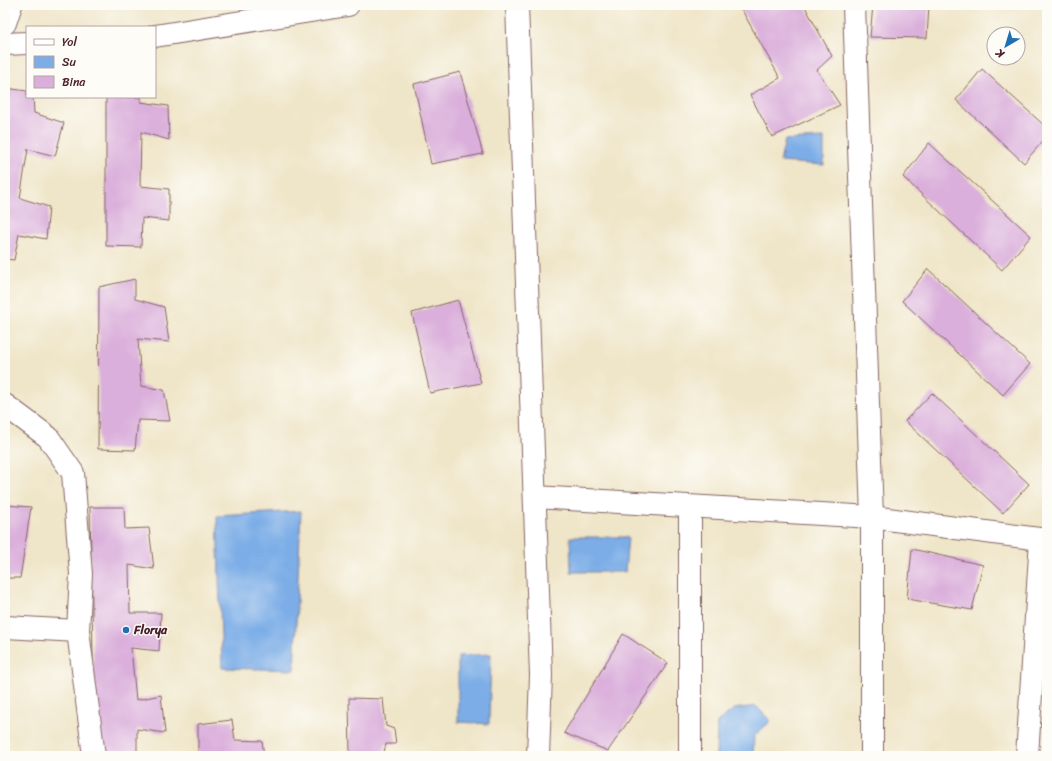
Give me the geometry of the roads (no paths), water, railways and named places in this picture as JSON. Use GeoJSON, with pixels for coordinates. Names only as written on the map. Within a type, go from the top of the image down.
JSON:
{"type":"FeatureCollection","features":[{"type":"Feature","properties":{"kind":"street"},"geometry":{"type":"LineString","coordinates":[[5,23],[11,5]]}},
{"type":"Feature","properties":{"kind":"street"},"geometry":{"type":"LineString","coordinates":[[156,36],[348,5]]}},
{"type":"Feature","properties":{"kind":"street"},"geometry":{"type":"LineString","coordinates":[[517,5],[541,675],[538,756]]}},
{"type":"Feature","properties":{"kind":"street"},"geometry":{"type":"LineString","coordinates":[[854,5],[872,517],[872,756]]}},
{"type":"Feature","properties":{"kind":"street"},"geometry":{"type":"LineString","coordinates":[[5,44],[26,43]]}},
{"type":"Feature","properties":{"kind":"street"},"geometry":{"type":"LineString","coordinates":[[5,405],[48,438],[74,473],[81,574],[78,631],[94,756]]}},
{"type":"Feature","properties":{"kind":"street"},"geometry":{"type":"LineString","coordinates":[[535,497],[872,517],[1044,540],[1027,756]]}},
{"type":"Feature","properties":{"kind":"street"},"geometry":{"type":"LineString","coordinates":[[690,507],[690,756]]}},
{"type":"Feature","properties":{"kind":"street"},"geometry":{"type":"LineString","coordinates":[[5,627],[78,631]]}},
{"type":"Feature","properties":{"kind":"water"},"geometry":{"type":"Polygon","coordinates":[[[824,138],[824,165],[780,162],[785,140],[824,138]]]}},
{"type":"Feature","properties":{"kind":"water"},"geometry":{"type":"Polygon","coordinates":[[[301,511],[294,670],[222,668],[217,516],[301,511]]]}},
{"type":"Feature","properties":{"kind":"water"},"geometry":{"type":"Polygon","coordinates":[[[570,537],[628,537],[625,572],[571,572],[570,537]]]}},
{"type":"Feature","properties":{"kind":"water"},"geometry":{"type":"Polygon","coordinates":[[[491,654],[489,724],[458,722],[458,656],[491,654]]]}},
{"type":"Feature","properties":{"kind":"water"},"geometry":{"type":"Polygon","coordinates":[[[756,706],[771,721],[754,736],[753,756],[716,756],[717,722],[734,709],[756,706]]]}},
{"type":"Feature","properties":{"kind":"place","name":"Florya"},"geometry":{"type":"Point","coordinates":[126,630]}}]}
